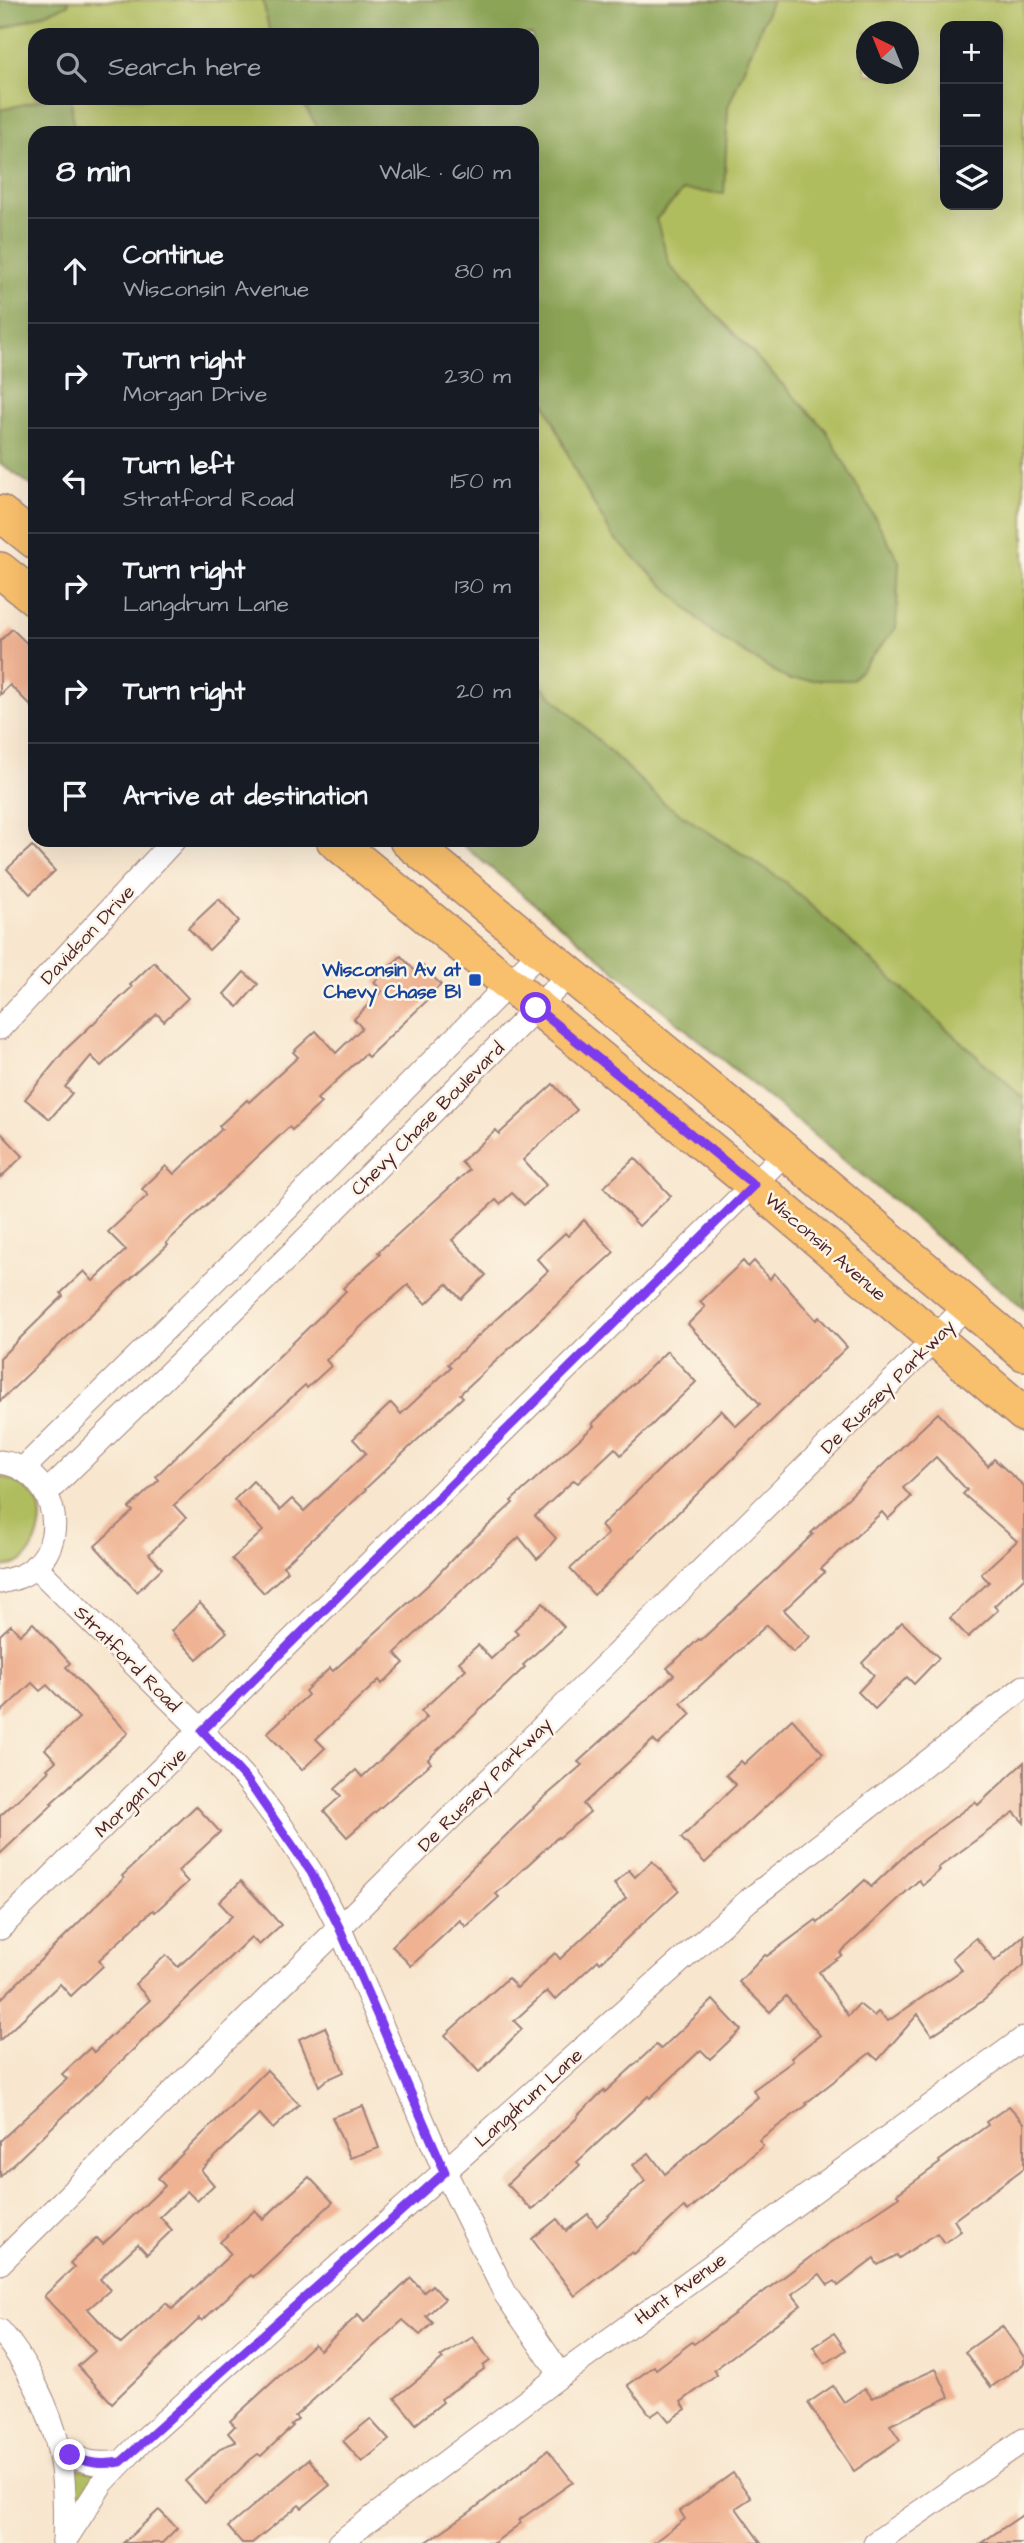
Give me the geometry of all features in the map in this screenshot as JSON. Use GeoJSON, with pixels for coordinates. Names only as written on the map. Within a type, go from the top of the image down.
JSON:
{"type":"FeatureCollection","features":[{"type":"Feature","properties":{"kind":"main road"},"geometry":{"type":"LineString","coordinates":[[0,569],[28,592]]}},
{"type":"Feature","properties":{"kind":"main road","name":"Wisconsin Avenue"},"geometry":{"type":"LineString","coordinates":[[342,847],[754,1185],[1024,1414]]}},
{"type":"Feature","properties":{"kind":"main road"},"geometry":{"type":"LineString","coordinates":[[415,847],[786,1152],[1024,1353]]}},
{"type":"Feature","properties":{"kind":"street","name":"Davidson Drive"},"geometry":{"type":"LineString","coordinates":[[0,1028],[168,847]]}},
{"type":"Feature","properties":{"kind":"street","name":"Chevy Chase Boulevard"},"geometry":{"type":"LineString","coordinates":[[23,1469],[260,1236],[541,951]]}},
{"type":"Feature","properties":{"kind":"street","name":"Chevy Chase Boulevard"},"geometry":{"type":"LineString","coordinates":[[47,1492],[284,1261],[569,975]]}},
{"type":"Feature","properties":{"kind":"street","name":"Morgan Drive"},"geometry":{"type":"LineString","coordinates":[[0,1928],[786,1152]]}},
{"type":"Feature","properties":{"kind":"street"},"geometry":{"type":"LineString","coordinates":[[260,1236],[284,1261]]}},
{"type":"Feature","properties":{"kind":"street","name":"De Russey Parkway"},"geometry":{"type":"LineString","coordinates":[[0,2263],[967,1305]]}},
{"type":"Feature","properties":{"kind":"street"},"geometry":{"type":"LineString","coordinates":[[0,1462],[23,1469],[37,1479],[47,1492],[53,1508],[54,1524],[52,1539],[35,1566],[18,1578],[0,1582]]}},
{"type":"Feature","properties":{"kind":"street","name":"Stratford Road"},"geometry":{"type":"LineString","coordinates":[[35,1566],[202,1731],[247,1780],[282,1826],[311,1872],[339,1927],[445,2172],[506,2295],[561,2375]]}},
{"type":"Feature","properties":{"kind":"street","name":"Langdrum Lane"},"geometry":{"type":"LineString","coordinates":[[64,2542],[84,2508],[121,2462],[750,1900],[1024,1687]]}},
{"type":"Feature","properties":{"kind":"street","name":"Hunt Avenue"},"geometry":{"type":"LineString","coordinates":[[339,2543],[561,2375],[1024,2038]]}},
{"type":"Feature","properties":{"kind":"street"},"geometry":{"type":"LineString","coordinates":[[0,2331],[23,2361],[33,2380],[58,2446],[64,2542]]}},
{"type":"Feature","properties":{"kind":"street"},"geometry":{"type":"LineString","coordinates":[[875,2543],[1024,2440]]}},
{"type":"Feature","properties":{"kind":"street"},"geometry":{"type":"LineString","coordinates":[[58,2446],[83,2461],[101,2465],[121,2462]]}},
{"type":"Feature","properties":{"kind":"green space"},"geometry":{"type":"Polygon","coordinates":[[[0,0],[1024,0],[1024,1309],[465,847],[539,847],[539,126],[28,126],[28,482],[0,463],[0,0]]]}},
{"type":"Feature","properties":{"kind":"green space"},"geometry":{"type":"Polygon","coordinates":[[[0,0],[69,0],[68,5],[3,29],[0,26],[0,0]]]}},
{"type":"Feature","properties":{"kind":"green space"},"geometry":{"type":"Polygon","coordinates":[[[263,0],[772,0],[728,107],[724,194],[684,190],[656,219],[670,266],[826,430],[899,561],[896,628],[852,680],[789,680],[714,634],[613,537],[578,477],[539,389],[539,126],[317,126],[304,105],[539,105],[539,28],[269,28],[263,0]]]}},
{"type":"Feature","properties":{"kind":"green space"},"geometry":{"type":"Polygon","coordinates":[[[28,103],[72,105],[73,126],[28,126],[28,483],[0,463],[0,110],[28,103]]]}},
{"type":"Feature","properties":{"kind":"green space"},"geometry":{"type":"Polygon","coordinates":[[[539,684],[664,803],[785,882],[1024,1099],[1024,1309],[465,847],[539,847],[539,684]]]}},
{"type":"Feature","properties":{"kind":"green space"},"geometry":{"type":"Polygon","coordinates":[[[0,1477],[17,1483],[37,1500],[41,1521],[37,1539],[23,1560],[0,1567],[0,1477]]]}},
{"type":"Feature","properties":{"kind":"green space"},"geometry":{"type":"Polygon","coordinates":[[[67,2465],[99,2474],[75,2518],[67,2465]]]}},
{"type":"Feature","properties":{"kind":"building"},"geometry":{"type":"Polygon","coordinates":[[[12,629],[28,644],[28,703],[10,685],[0,695],[0,641],[12,629]]]}},
{"type":"Feature","properties":{"kind":"building"},"geometry":{"type":"Polygon","coordinates":[[[33,847],[55,871],[30,894],[7,869],[33,847]]]}},
{"type":"Feature","properties":{"kind":"building"},"geometry":{"type":"Polygon","coordinates":[[[219,899],[239,921],[209,950],[188,928],[219,899]]]}},
{"type":"Feature","properties":{"kind":"building"},"geometry":{"type":"Polygon","coordinates":[[[401,956],[416,972],[423,966],[441,985],[435,993],[368,1057],[365,1054],[317,1099],[321,1103],[292,1130],[289,1127],[166,1243],[168,1245],[0,1401],[0,1358],[63,1296],[61,1293],[84,1271],[93,1281],[126,1250],[108,1232],[148,1195],[142,1189],[166,1166],[174,1174],[222,1129],[219,1126],[298,1057],[293,1052],[316,1031],[336,1053],[362,1028],[354,1019],[382,991],[374,982],[401,956]]]}},
{"type":"Feature","properties":{"kind":"building"},"geometry":{"type":"Polygon","coordinates":[[[154,962],[188,998],[164,1021],[157,1014],[101,1066],[91,1056],[65,1087],[72,1093],[50,1119],[25,1099],[65,1050],[132,987],[130,985],[154,962]]]}},
{"type":"Feature","properties":{"kind":"building"},"geometry":{"type":"Polygon","coordinates":[[[244,972],[258,984],[238,1007],[224,994],[244,972]]]}},
{"type":"Feature","properties":{"kind":"building"},"geometry":{"type":"Polygon","coordinates":[[[553,1084],[577,1110],[523,1160],[546,1185],[524,1205],[512,1193],[500,1204],[496,1200],[452,1240],[486,1275],[461,1299],[447,1284],[426,1304],[408,1285],[370,1318],[326,1360],[331,1366],[307,1388],[305,1385],[174,1505],[186,1518],[149,1554],[162,1568],[137,1592],[95,1546],[133,1511],[129,1508],[159,1480],[156,1476],[346,1291],[343,1288],[380,1254],[378,1252],[469,1170],[461,1162],[496,1130],[499,1134],[553,1084]]]}},
{"type":"Feature","properties":{"kind":"building"},"geometry":{"type":"Polygon","coordinates":[[[0,1132],[23,1156],[0,1178],[0,1132]]]}},
{"type":"Feature","properties":{"kind":"building"},"geometry":{"type":"Polygon","coordinates":[[[635,1158],[671,1196],[639,1226],[604,1187],[635,1158]]]}},
{"type":"Feature","properties":{"kind":"building"},"geometry":{"type":"Polygon","coordinates":[[[584,1220],[614,1252],[460,1394],[463,1397],[283,1566],[288,1571],[264,1593],[232,1559],[263,1531],[234,1500],[253,1481],[280,1510],[292,1499],[304,1511],[366,1453],[353,1439],[391,1403],[401,1414],[451,1367],[448,1364],[548,1271],[537,1259],[565,1233],[568,1236],[584,1220]]]}},
{"type":"Feature","properties":{"kind":"building"},"geometry":{"type":"Polygon","coordinates":[[[743,1261],[748,1267],[754,1261],[770,1279],[774,1273],[816,1320],[819,1317],[847,1347],[594,1595],[570,1569],[608,1534],[601,1526],[721,1410],[736,1426],[760,1404],[688,1324],[705,1307],[700,1302],[743,1261]]]}},
{"type":"Feature","properties":{"kind":"building"},"geometry":{"type":"Polygon","coordinates":[[[667,1351],[696,1382],[621,1455],[615,1448],[578,1483],[574,1480],[535,1516],[556,1538],[544,1553],[537,1559],[519,1537],[395,1653],[404,1663],[382,1684],[379,1680],[316,1739],[325,1748],[302,1770],[267,1733],[308,1695],[305,1691],[330,1668],[333,1671],[429,1584],[457,1554],[513,1503],[511,1501],[594,1426],[592,1424],[667,1351]]]}},
{"type":"Feature","properties":{"kind":"building"},"geometry":{"type":"Polygon","coordinates":[[[938,1413],[988,1466],[994,1459],[1024,1486],[1024,1578],[994,1606],[998,1610],[968,1637],[950,1618],[989,1582],[981,1574],[1017,1541],[963,1494],[967,1490],[936,1457],[903,1488],[911,1497],[888,1519],[882,1512],[821,1569],[825,1572],[784,1610],[810,1637],[793,1652],[767,1625],[681,1703],[691,1714],[658,1745],[653,1740],[583,1804],[590,1812],[558,1837],[496,1894],[499,1897],[466,1927],[460,1920],[411,1966],[392,1946],[533,1807],[582,1765],[578,1762],[674,1675],[667,1668],[768,1578],[813,1534],[811,1533],[938,1413]]]}},
{"type":"Feature","properties":{"kind":"building"},"geometry":{"type":"Polygon","coordinates":[[[200,1603],[227,1632],[197,1659],[171,1631],[200,1603]]]}},
{"type":"Feature","properties":{"kind":"building"},"geometry":{"type":"Polygon","coordinates":[[[543,1603],[564,1627],[428,1759],[431,1763],[347,1837],[324,1811],[341,1796],[335,1789],[356,1770],[362,1777],[427,1717],[421,1711],[466,1669],[459,1662],[478,1645],[491,1659],[518,1634],[514,1630],[543,1603]]]}},
{"type":"Feature","properties":{"kind":"building"},"geometry":{"type":"Polygon","coordinates":[[[902,1622],[939,1658],[914,1684],[907,1677],[875,1709],[858,1692],[874,1675],[862,1663],[902,1622]]]}},
{"type":"Feature","properties":{"kind":"building"},"geometry":{"type":"Polygon","coordinates":[[[33,1623],[70,1663],[66,1667],[128,1733],[0,1854],[0,1816],[49,1771],[47,1769],[56,1761],[45,1749],[79,1718],[47,1685],[40,1691],[32,1683],[0,1713],[0,1635],[11,1625],[20,1635],[33,1623]]]}},
{"type":"Feature","properties":{"kind":"building"},"geometry":{"type":"Polygon","coordinates":[[[792,1719],[823,1753],[705,1863],[681,1838],[736,1785],[726,1775],[741,1761],[744,1764],[792,1719]]]}},
{"type":"Feature","properties":{"kind":"building"},"geometry":{"type":"Polygon","coordinates":[[[1024,1762],[1024,1823],[1014,1812],[938,1868],[940,1870],[923,1885],[919,1880],[840,1953],[842,1955],[819,1972],[848,2016],[859,2004],[874,2016],[878,2012],[888,2021],[962,1970],[952,1958],[976,1938],[995,1961],[1024,1935],[1024,1965],[984,2000],[932,2035],[918,2014],[878,2060],[870,2053],[759,2140],[763,2146],[688,2211],[684,2207],[634,2254],[632,2252],[575,2296],[532,2239],[557,2219],[566,2231],[588,2214],[597,2226],[645,2181],[633,2165],[649,2153],[665,2174],[758,2097],[753,2090],[793,2061],[791,2058],[820,2035],[786,1996],[770,2012],[739,1982],[765,1955],[816,1920],[818,1923],[865,1880],[871,1887],[913,1848],[975,1802],[978,1805],[1024,1762]]]}},
{"type":"Feature","properties":{"kind":"building"},"geometry":{"type":"Polygon","coordinates":[[[196,1806],[220,1832],[178,1871],[188,1882],[99,1960],[103,1966],[71,1996],[60,1984],[0,2040],[0,2000],[124,1878],[122,1876],[196,1806]]]}},
{"type":"Feature","properties":{"kind":"building"},"geometry":{"type":"Polygon","coordinates":[[[652,1861],[679,1890],[600,1963],[598,1960],[555,2000],[547,1991],[514,2021],[522,2029],[479,2072],[445,2035],[508,1978],[517,1988],[555,1953],[560,1959],[626,1898],[614,1884],[629,1870],[635,1877],[652,1861]]]}},
{"type":"Feature","properties":{"kind":"building"},"geometry":{"type":"Polygon","coordinates":[[[241,1881],[281,1925],[259,1945],[251,1937],[0,2177],[0,2141],[67,2079],[62,2074],[90,2048],[94,2052],[150,2000],[135,1984],[166,1955],[178,1967],[232,1916],[219,1902],[241,1881]]]}},
{"type":"Feature","properties":{"kind":"building"},"geometry":{"type":"Polygon","coordinates":[[[713,2000],[741,2030],[710,2059],[701,2050],[577,2162],[580,2165],[532,2210],[507,2184],[604,2090],[605,2092],[656,2045],[661,2049],[713,2000]]]}},
{"type":"Feature","properties":{"kind":"building"},"geometry":{"type":"Polygon","coordinates":[[[325,2027],[344,2072],[319,2086],[299,2039],[325,2027]]]}},
{"type":"Feature","properties":{"kind":"building"},"geometry":{"type":"Polygon","coordinates":[[[267,2070],[299,2104],[273,2129],[260,2114],[201,2170],[214,2185],[197,2201],[187,2191],[160,2217],[172,2230],[147,2254],[138,2244],[100,2279],[110,2290],[88,2309],[121,2344],[166,2303],[172,2309],[231,2254],[220,2242],[255,2210],[263,2219],[309,2177],[333,2202],[253,2277],[251,2275],[202,2321],[200,2318],[112,2403],[78,2366],[95,2351],[44,2296],[74,2267],[70,2263],[97,2238],[103,2244],[165,2186],[158,2178],[267,2070]]]}},
{"type":"Feature","properties":{"kind":"building"},"geometry":{"type":"Polygon","coordinates":[[[363,2106],[379,2148],[350,2158],[332,2117],[363,2106]]]}},
{"type":"Feature","properties":{"kind":"building"},"geometry":{"type":"Polygon","coordinates":[[[1009,2106],[1024,2123],[1024,2168],[954,2220],[961,2231],[944,2243],[937,2233],[899,2258],[897,2255],[878,2265],[874,2259],[838,2286],[835,2281],[828,2285],[820,2274],[792,2294],[801,2305],[714,2370],[717,2375],[681,2402],[686,2409],[669,2421],[660,2410],[651,2416],[628,2385],[654,2366],[656,2369],[692,2342],[694,2344],[825,2246],[899,2197],[897,2194],[940,2163],[939,2161],[988,2125],[986,2122],[1009,2106]]]}},
{"type":"Feature","properties":{"kind":"building"},"geometry":{"type":"Polygon","coordinates":[[[411,2278],[424,2292],[432,2285],[445,2299],[426,2316],[433,2323],[420,2335],[403,2320],[295,2416],[298,2419],[291,2425],[293,2426],[261,2456],[258,2454],[250,2460],[205,2503],[185,2481],[222,2447],[236,2442],[228,2433],[235,2426],[230,2421],[314,2344],[320,2350],[358,2315],[364,2322],[411,2278]]]}},
{"type":"Feature","properties":{"kind":"building"},"geometry":{"type":"Polygon","coordinates":[[[1002,2326],[1024,2357],[1024,2364],[991,2387],[965,2352],[1002,2326]]]}},
{"type":"Feature","properties":{"kind":"building"},"geometry":{"type":"Polygon","coordinates":[[[834,2333],[846,2350],[825,2364],[813,2347],[834,2333]]]}},
{"type":"Feature","properties":{"kind":"building"},"geometry":{"type":"Polygon","coordinates":[[[473,2337],[490,2361],[483,2366],[484,2369],[441,2399],[443,2402],[416,2424],[395,2398],[443,2359],[440,2357],[473,2337]]]}},
{"type":"Feature","properties":{"kind":"building"},"geometry":{"type":"Polygon","coordinates":[[[936,2369],[949,2397],[890,2425],[900,2440],[854,2471],[808,2403],[833,2386],[844,2402],[865,2388],[872,2398],[936,2369]]]}},
{"type":"Feature","properties":{"kind":"building"},"geometry":{"type":"Polygon","coordinates":[[[370,2419],[389,2440],[362,2462],[343,2441],[370,2419]]]}},
{"type":"Feature","properties":{"kind":"building"},"geometry":{"type":"Polygon","coordinates":[[[548,2450],[573,2482],[519,2520],[521,2523],[494,2543],[425,2543],[470,2512],[548,2450]]]}},
{"type":"Feature","properties":{"kind":"building"},"geometry":{"type":"Polygon","coordinates":[[[309,2459],[330,2485],[302,2508],[299,2505],[252,2543],[242,2543],[228,2527],[309,2459]]]}},
{"type":"Feature","properties":{"kind":"building"},"geometry":{"type":"Polygon","coordinates":[[[733,2473],[751,2498],[736,2508],[761,2543],[653,2543],[685,2519],[680,2511],[733,2473]]]}},
{"type":"Feature","properties":{"kind":"building"},"geometry":{"type":"Polygon","coordinates":[[[159,2510],[177,2528],[162,2543],[123,2543],[159,2510]]]}},
{"type":"Feature","properties":{"kind":"building"},"geometry":{"type":"Polygon","coordinates":[[[1024,2514],[1024,2543],[981,2543],[1024,2514]]]}},
{"type":"Feature","properties":{"kind":"place","name":"Wisconsin Av at Chevy Chase Bl"},"geometry":{"type":"Point","coordinates":[475,980]}},
{"type":"Feature","properties":{"kind":"route"},"geometry":{"type":"LineString","coordinates":[[70,2455],[101,2465],[121,2462],[445,2172],[339,1927],[311,1872],[282,1826],[247,1780],[202,1731],[754,1185],[536,1008]]}}]}
